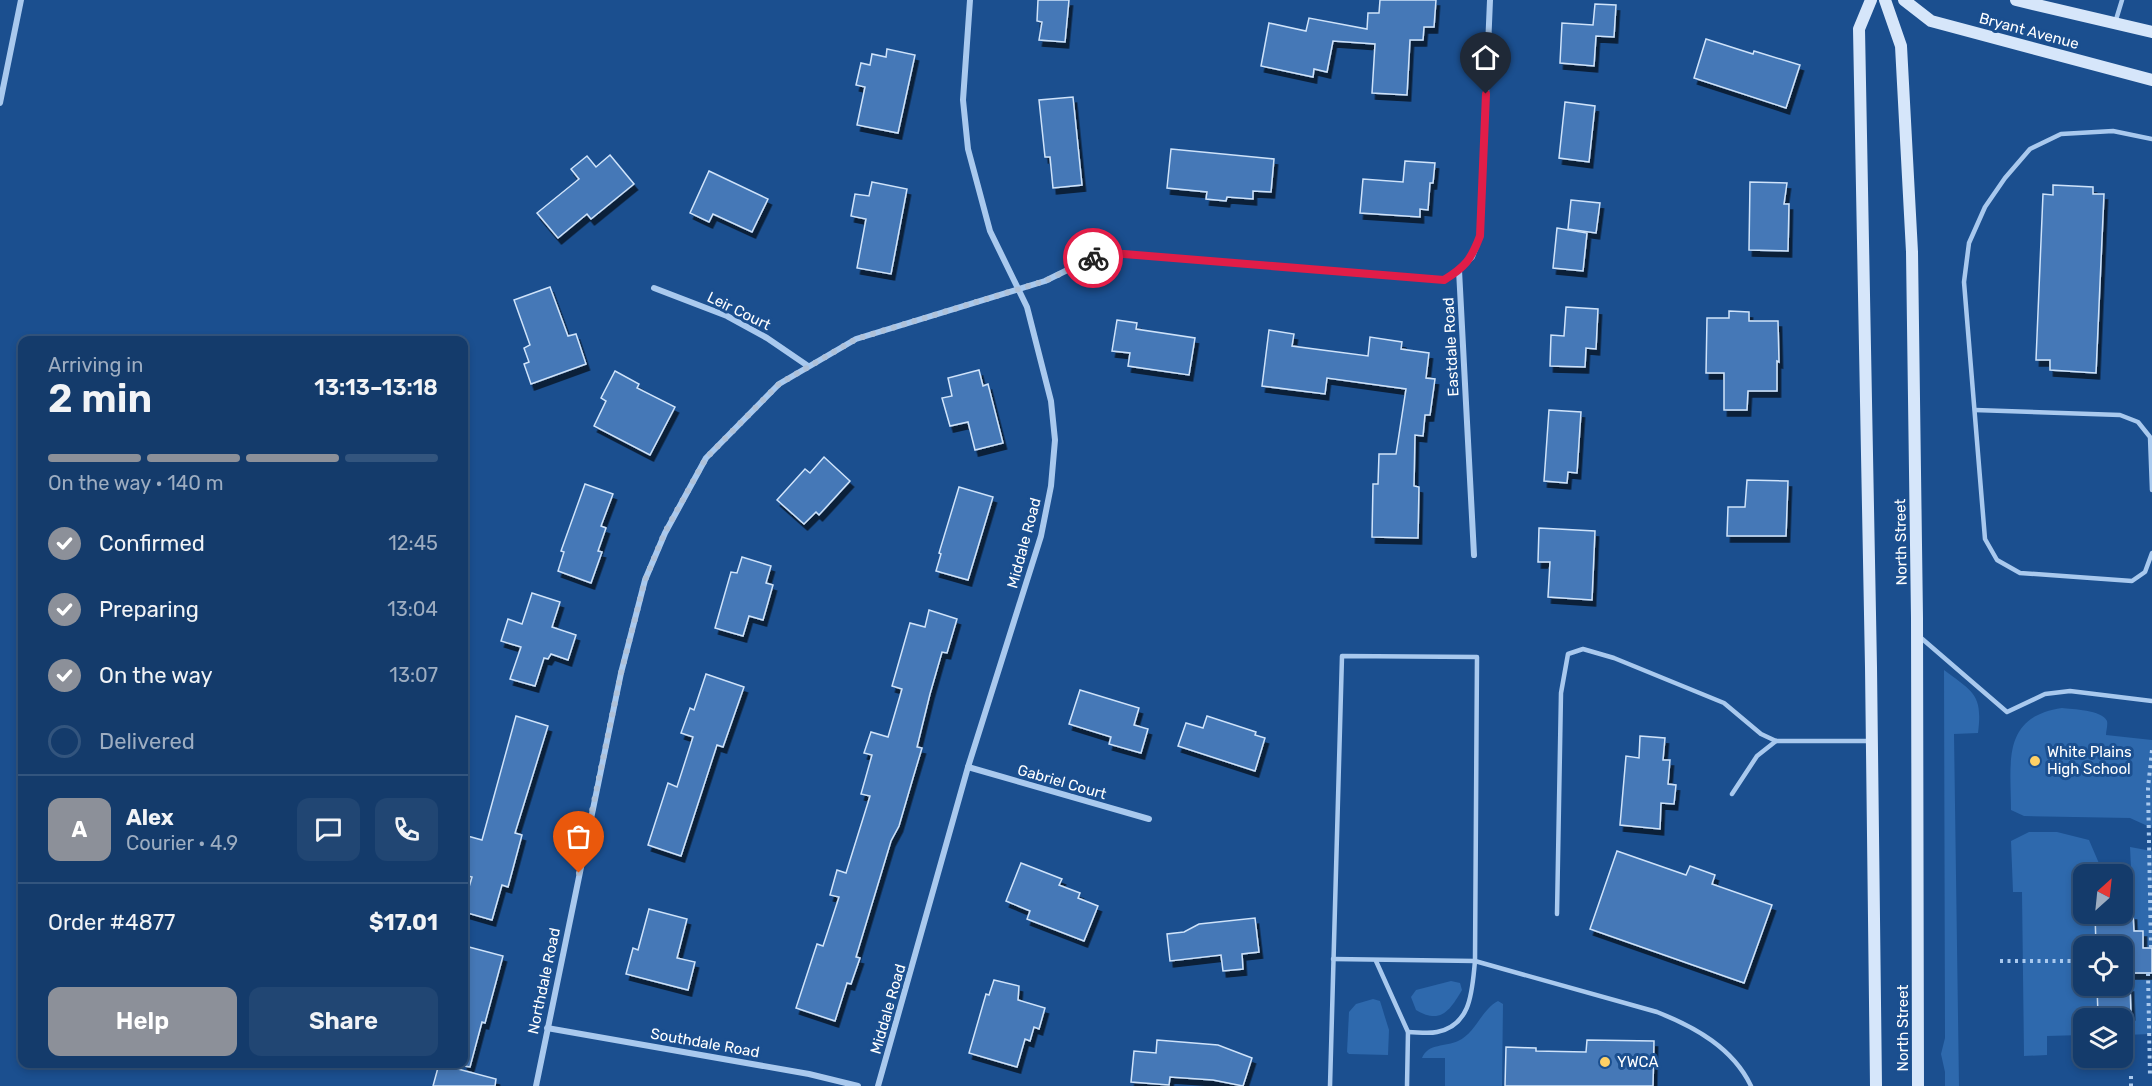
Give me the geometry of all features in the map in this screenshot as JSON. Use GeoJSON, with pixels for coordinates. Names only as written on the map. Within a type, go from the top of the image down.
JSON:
{"type":"FeatureCollection","features":[{"type":"Feature","properties":{"kind":"main road","name":"North Street"},"geometry":{"type":"LineString","coordinates":[[1871,0],[1860,30],[1876,1086]]}},
{"type":"Feature","properties":{"kind":"main road","name":"North Street"},"geometry":{"type":"LineString","coordinates":[[1885,0],[1901,46],[1912,252],[1917,634],[1918,1086]]}},
{"type":"Feature","properties":{"kind":"main road","name":"Bryant Avenue"},"geometry":{"type":"LineString","coordinates":[[1904,0],[1931,21],[2152,80]]}},
{"type":"Feature","properties":{"kind":"main road","name":"Bryant Avenue"},"geometry":{"type":"LineString","coordinates":[[2016,0],[2152,32]]}},
{"type":"Feature","properties":{"kind":"street"},"geometry":{"type":"LineString","coordinates":[[0,103],[21,0]]}},
{"type":"Feature","properties":{"kind":"street","name":"Middale Road"},"geometry":{"type":"LineString","coordinates":[[878,1086],[968,767],[1041,536],[1051,486],[1055,440],[1051,401],[1026,307],[990,231],[968,148],[963,100],[970,0]]}},
{"type":"Feature","properties":{"kind":"street"},"geometry":{"type":"LineString","coordinates":[[1460,270],[1472,257],[1480,236],[1490,0]]}},
{"type":"Feature","properties":{"kind":"street","name":"Northdale Road"},"geometry":{"type":"LineString","coordinates":[[536,1086],[546,1028],[621,673],[645,580],[665,532],[706,458],[779,384],[856,339],[1045,281],[1100,254],[1124,254],[1444,280],[1460,270]]}},
{"type":"Feature","properties":{"kind":"street","name":"Eastdale Road"},"geometry":{"type":"LineString","coordinates":[[1460,270],[1474,555]]}},
{"type":"Feature","properties":{"kind":"street","name":"Leir Court"},"geometry":{"type":"LineString","coordinates":[[654,288],[727,316],[767,338],[808,366]]}},
{"type":"Feature","properties":{"kind":"street","name":"Gabriel Court"},"geometry":{"type":"LineString","coordinates":[[968,767],[1149,819]]}},
{"type":"Feature","properties":{"kind":"street","name":"Southdale Road"},"geometry":{"type":"LineString","coordinates":[[546,1028],[809,1074],[858,1086]]}},
{"type":"Feature","properties":{"kind":"lane"},"geometry":{"type":"LineString","coordinates":[[2115,23],[2122,0]]}},
{"type":"Feature","properties":{"kind":"lane"},"geometry":{"type":"LineString","coordinates":[[2152,139],[2113,131],[2061,134],[2030,148],[1985,207],[1969,243],[1964,282],[1985,539],[1997,560],[2020,573],[2132,581],[2145,572],[2152,553]]}},
{"type":"Feature","properties":{"kind":"lane"},"geometry":{"type":"LineString","coordinates":[[1974,410],[2120,415],[2138,422],[2150,437],[2152,490]]}},
{"type":"Feature","properties":{"kind":"lane"},"geometry":{"type":"LineString","coordinates":[[1917,634],[2007,712],[2045,694],[2070,691],[2152,701]]}},
{"type":"Feature","properties":{"kind":"lane"},"geometry":{"type":"LineString","coordinates":[[1557,914],[1561,693],[1568,654],[1583,649],[1614,658],[1724,703],[1761,734],[1776,741],[1871,741]]}},
{"type":"Feature","properties":{"kind":"lane"},"geometry":{"type":"LineString","coordinates":[[1330,1086],[1342,656],[1477,657],[1475,961],[1470,1002],[1462,1018],[1449,1028],[1435,1033],[1408,1032]]}},
{"type":"Feature","properties":{"kind":"lane"},"geometry":{"type":"LineString","coordinates":[[1732,794],[1757,756],[1776,741]]}},
{"type":"Feature","properties":{"kind":"lane"},"geometry":{"type":"LineString","coordinates":[[1334,959],[1475,961],[1657,1012],[1680,1021],[1713,1040],[1731,1056],[1751,1086]]}},
{"type":"Feature","properties":{"kind":"lane"},"geometry":{"type":"LineString","coordinates":[[1376,961],[1408,1032],[1407,1086]]}},
{"type":"Feature","properties":{"kind":"path"},"geometry":{"type":"LineString","coordinates":[[2151,948],[2148,788],[2152,750]]}},
{"type":"Feature","properties":{"kind":"path"},"geometry":{"type":"LineString","coordinates":[[2000,962],[2073,961]]}},
{"type":"Feature","properties":{"kind":"path"},"geometry":{"type":"LineString","coordinates":[[2148,973],[2150,1076]]}},
{"type":"Feature","properties":{"kind":"path"},"geometry":{"type":"LineString","coordinates":[[2131,1076],[2131,1086]]}},
{"type":"Feature","properties":{"kind":"shaded area"},"geometry":{"type":"Polygon","coordinates":[[[1944,670],[1969,689],[1974,695],[1979,710],[1978,733],[1954,734],[1959,1086],[1945,1086],[1941,1054],[1945,1038],[1944,670]]]}},
{"type":"Feature","properties":{"kind":"shaded area"},"geometry":{"type":"Polygon","coordinates":[[[2062,708],[2086,711],[2104,717],[2107,721],[2106,735],[2152,740],[2152,828],[2130,818],[2024,816],[2011,810],[2011,759],[2019,732],[2028,721],[2042,713],[2062,708]]]}},
{"type":"Feature","properties":{"kind":"shaded area"},"geometry":{"type":"Polygon","coordinates":[[[2029,832],[2057,832],[2089,840],[2099,864],[2073,864],[2073,924],[2096,924],[2096,934],[2073,936],[2073,996],[2097,996],[2098,1008],[2073,1008],[2073,1035],[2047,1036],[2047,1055],[2024,1056],[2022,892],[2013,892],[2011,841],[2029,832]]]}},
{"type":"Feature","properties":{"kind":"shaded area"},"geometry":{"type":"Polygon","coordinates":[[[2130,847],[2152,851],[2152,948],[2143,948],[2143,931],[2134,931],[2133,864],[2131,864],[2130,847]]]}},
{"type":"Feature","properties":{"kind":"shaded area"},"geometry":{"type":"Polygon","coordinates":[[[2152,973],[2152,1034],[2133,1035],[2133,1008],[2131,1008],[2130,996],[2133,996],[2133,974],[2152,973]]]}},
{"type":"Feature","properties":{"kind":"shaded area"},"geometry":{"type":"Polygon","coordinates":[[[1451,981],[1460,983],[1462,990],[1449,1009],[1438,1016],[1416,1010],[1411,997],[1416,990],[1451,981]]]}},
{"type":"Feature","properties":{"kind":"shaded area"},"geometry":{"type":"Polygon","coordinates":[[[1373,999],[1380,1001],[1389,1030],[1388,1055],[1349,1054],[1347,1052],[1349,1012],[1356,1004],[1373,999]]]}},
{"type":"Feature","properties":{"kind":"shaded area"},"geometry":{"type":"Polygon","coordinates":[[[1498,1001],[1503,1004],[1502,1086],[1445,1086],[1445,1058],[1422,1058],[1425,1053],[1464,1037],[1487,1010],[1498,1001]]]}},
{"type":"Feature","properties":{"kind":"building"},"geometry":{"type":"Polygon","coordinates":[[[1038,0],[1069,0],[1065,42],[1039,40],[1042,22],[1037,21],[1038,0]]]}},
{"type":"Feature","properties":{"kind":"building"},"geometry":{"type":"Polygon","coordinates":[[[1380,0],[1436,0],[1434,27],[1424,27],[1423,40],[1410,40],[1407,95],[1372,93],[1375,44],[1333,41],[1327,72],[1314,69],[1313,77],[1261,66],[1269,23],[1306,31],[1309,18],[1367,29],[1368,13],[1379,13],[1380,0]]]}},
{"type":"Feature","properties":{"kind":"building"},"geometry":{"type":"Polygon","coordinates":[[[1595,4],[1616,5],[1614,37],[1596,36],[1594,66],[1560,63],[1562,23],[1593,25],[1595,4]]]}},
{"type":"Feature","properties":{"kind":"building"},"geometry":{"type":"Polygon","coordinates":[[[1706,39],[1753,54],[1754,51],[1800,65],[1786,108],[1694,78],[1706,39]]]}},
{"type":"Feature","properties":{"kind":"building"},"geometry":{"type":"Polygon","coordinates":[[[887,49],[915,55],[898,133],[857,125],[865,87],[856,85],[861,63],[870,65],[872,54],[886,57],[887,49]]]}},
{"type":"Feature","properties":{"kind":"building"},"geometry":{"type":"Polygon","coordinates":[[[1073,97],[1082,185],[1053,188],[1050,157],[1045,157],[1039,100],[1073,97]]]}},
{"type":"Feature","properties":{"kind":"building"},"geometry":{"type":"Polygon","coordinates":[[[1565,102],[1595,106],[1589,162],[1559,158],[1565,102]]]}},
{"type":"Feature","properties":{"kind":"building"},"geometry":{"type":"Polygon","coordinates":[[[1171,149],[1274,159],[1271,192],[1253,191],[1253,199],[1227,197],[1226,201],[1206,199],[1207,192],[1167,188],[1171,149]]]}},
{"type":"Feature","properties":{"kind":"building"},"geometry":{"type":"Polygon","coordinates":[[[610,155],[634,184],[591,219],[587,214],[558,238],[537,213],[579,179],[571,169],[587,156],[596,167],[610,155]]]}},
{"type":"Feature","properties":{"kind":"building"},"geometry":{"type":"Polygon","coordinates":[[[1405,161],[1435,163],[1433,183],[1430,183],[1428,210],[1420,209],[1420,217],[1360,213],[1363,179],[1403,182],[1405,161]]]}},
{"type":"Feature","properties":{"kind":"building"},"geometry":{"type":"Polygon","coordinates":[[[709,171],[768,199],[752,232],[713,214],[709,222],[690,213],[709,171]]]}},
{"type":"Feature","properties":{"kind":"building"},"geometry":{"type":"Polygon","coordinates":[[[872,182],[907,189],[891,274],[857,268],[866,219],[851,216],[855,194],[869,196],[872,182]]]}},
{"type":"Feature","properties":{"kind":"building"},"geometry":{"type":"Polygon","coordinates":[[[1750,182],[1787,183],[1784,204],[1789,204],[1788,251],[1749,250],[1750,182]]]}},
{"type":"Feature","properties":{"kind":"building"},"geometry":{"type":"Polygon","coordinates":[[[2053,185],[2093,187],[2093,194],[2104,194],[2096,373],[2050,370],[2050,360],[2036,360],[2043,194],[2053,195],[2053,185]]]}},
{"type":"Feature","properties":{"kind":"building"},"geometry":{"type":"Polygon","coordinates":[[[1571,200],[1600,203],[1596,233],[1568,229],[1571,200]]]}},
{"type":"Feature","properties":{"kind":"building"},"geometry":{"type":"Polygon","coordinates":[[[1557,228],[1587,233],[1583,271],[1553,268],[1557,228]]]}},
{"type":"Feature","properties":{"kind":"building"},"geometry":{"type":"Polygon","coordinates":[[[550,287],[568,336],[576,334],[586,364],[531,384],[524,364],[529,362],[524,348],[530,345],[514,300],[550,287]]]}},
{"type":"Feature","properties":{"kind":"building"},"geometry":{"type":"Polygon","coordinates":[[[1566,307],[1598,309],[1596,349],[1586,348],[1585,367],[1550,366],[1551,335],[1564,336],[1566,307]]]}},
{"type":"Feature","properties":{"kind":"building"},"geometry":{"type":"Polygon","coordinates":[[[1729,311],[1749,312],[1749,321],[1778,321],[1777,391],[1748,391],[1747,410],[1724,410],[1724,373],[1706,373],[1707,318],[1729,318],[1729,311]]]}},
{"type":"Feature","properties":{"kind":"building"},"geometry":{"type":"Polygon","coordinates":[[[1117,320],[1137,323],[1136,329],[1195,338],[1189,375],[1128,366],[1130,353],[1112,351],[1117,320]]]}},
{"type":"Feature","properties":{"kind":"building"},"geometry":{"type":"Polygon","coordinates":[[[1269,330],[1294,334],[1292,346],[1368,356],[1370,337],[1402,342],[1401,349],[1429,353],[1426,378],[1435,379],[1430,415],[1425,415],[1423,436],[1415,435],[1414,486],[1419,487],[1418,538],[1372,537],[1373,484],[1378,484],[1379,454],[1396,454],[1406,389],[1327,378],[1325,394],[1262,386],[1269,330]]]}},
{"type":"Feature","properties":{"kind":"building"},"geometry":{"type":"Polygon","coordinates":[[[979,370],[983,386],[988,384],[1003,443],[975,450],[968,422],[950,426],[942,398],[952,396],[948,378],[979,370]]]}},
{"type":"Feature","properties":{"kind":"building"},"geometry":{"type":"Polygon","coordinates":[[[615,371],[639,384],[637,388],[675,407],[650,455],[594,426],[606,401],[601,398],[615,371]]]}},
{"type":"Feature","properties":{"kind":"building"},"geometry":{"type":"Polygon","coordinates":[[[1549,410],[1581,412],[1577,473],[1568,472],[1567,483],[1544,481],[1549,410]]]}},
{"type":"Feature","properties":{"kind":"building"},"geometry":{"type":"Polygon","coordinates":[[[824,457],[850,481],[819,515],[816,512],[804,524],[777,500],[805,469],[810,473],[824,457]]]}},
{"type":"Feature","properties":{"kind":"building"},"geometry":{"type":"Polygon","coordinates":[[[1747,480],[1788,481],[1786,536],[1727,536],[1728,507],[1745,507],[1747,480]]]}},
{"type":"Feature","properties":{"kind":"building"},"geometry":{"type":"Polygon","coordinates":[[[585,484],[613,494],[601,526],[606,528],[598,551],[602,552],[591,583],[558,571],[564,552],[561,551],[585,484]]]}},
{"type":"Feature","properties":{"kind":"building"},"geometry":{"type":"Polygon","coordinates":[[[959,487],[993,497],[968,580],[936,571],[941,554],[939,553],[959,487]]]}},
{"type":"Feature","properties":{"kind":"building"},"geometry":{"type":"Polygon","coordinates":[[[1539,528],[1595,531],[1592,600],[1548,597],[1550,562],[1538,562],[1539,528]]]}},
{"type":"Feature","properties":{"kind":"building"},"geometry":{"type":"Polygon","coordinates":[[[742,557],[771,566],[766,583],[773,585],[763,620],[749,616],[743,636],[715,628],[731,572],[737,573],[742,557]]]}},
{"type":"Feature","properties":{"kind":"building"},"geometry":{"type":"Polygon","coordinates":[[[532,593],[560,602],[552,627],[576,635],[568,660],[551,654],[548,659],[544,658],[535,686],[510,679],[521,647],[501,641],[508,619],[522,624],[532,593]]]}},
{"type":"Feature","properties":{"kind":"building"},"geometry":{"type":"Polygon","coordinates":[[[929,610],[957,619],[947,653],[942,652],[917,747],[922,748],[856,957],[860,958],[851,984],[847,983],[835,1021],[796,1008],[817,944],[823,946],[839,897],[830,895],[837,870],[846,873],[870,796],[861,794],[872,755],[864,753],[871,732],[888,737],[902,689],[892,686],[910,623],[925,627],[929,610]]]}},
{"type":"Feature","properties":{"kind":"building"},"geometry":{"type":"Polygon","coordinates":[[[706,674],[744,687],[723,747],[717,745],[681,856],[648,845],[668,783],[677,787],[693,737],[681,733],[690,708],[694,710],[706,674]]]}},
{"type":"Feature","properties":{"kind":"building"},"geometry":{"type":"Polygon","coordinates":[[[1080,690],[1139,708],[1134,725],[1148,729],[1141,753],[1109,744],[1111,737],[1069,724],[1080,690]]]}},
{"type":"Feature","properties":{"kind":"building"},"geometry":{"type":"Polygon","coordinates":[[[516,716],[548,726],[515,833],[522,835],[508,887],[502,885],[492,920],[468,913],[468,890],[472,877],[468,876],[468,836],[482,840],[516,716]]]}},
{"type":"Feature","properties":{"kind":"building"},"geometry":{"type":"Polygon","coordinates":[[[1207,716],[1256,732],[1255,735],[1265,738],[1255,771],[1178,746],[1186,723],[1203,728],[1207,716]]]}},
{"type":"Feature","properties":{"kind":"building"},"geometry":{"type":"Polygon","coordinates":[[[1640,736],[1665,738],[1663,760],[1670,760],[1668,784],[1676,785],[1674,804],[1661,803],[1660,829],[1620,825],[1626,756],[1639,758],[1640,736]]]}},
{"type":"Feature","properties":{"kind":"building"},"geometry":{"type":"Polygon","coordinates":[[[1617,851],[1686,875],[1690,866],[1715,875],[1712,884],[1772,905],[1744,983],[1590,929],[1617,851]]]}},
{"type":"Feature","properties":{"kind":"building"},"geometry":{"type":"Polygon","coordinates":[[[1021,863],[1062,879],[1059,885],[1080,893],[1078,898],[1098,906],[1084,941],[1027,919],[1030,911],[1006,901],[1021,863]]]}},
{"type":"Feature","properties":{"kind":"building"},"geometry":{"type":"Polygon","coordinates":[[[649,909],[687,919],[677,958],[695,962],[688,990],[626,974],[633,948],[638,950],[649,909]]]}},
{"type":"Feature","properties":{"kind":"building"},"geometry":{"type":"Polygon","coordinates":[[[2133,914],[2134,931],[2143,931],[2143,948],[2152,948],[2152,973],[2133,973],[2133,936],[2096,936],[2095,924],[2133,924],[2133,914]]]}},
{"type":"Feature","properties":{"kind":"building"},"geometry":{"type":"Polygon","coordinates":[[[1255,918],[1259,952],[1242,954],[1243,969],[1223,971],[1221,955],[1170,961],[1167,934],[1184,932],[1199,924],[1255,918]]]}},
{"type":"Feature","properties":{"kind":"building"},"geometry":{"type":"Polygon","coordinates":[[[469,947],[503,956],[485,1023],[482,1022],[470,1067],[468,1067],[469,947]]]}},
{"type":"Feature","properties":{"kind":"building"},"geometry":{"type":"Polygon","coordinates":[[[994,980],[1019,986],[1018,1000],[1045,1008],[1039,1029],[1034,1027],[1030,1041],[1025,1039],[1017,1067],[969,1053],[986,994],[989,995],[994,980]]]}},
{"type":"Feature","properties":{"kind":"building"},"geometry":{"type":"Polygon","coordinates":[[[2097,996],[2130,996],[2131,1008],[2098,1008],[2097,996]]]}},
{"type":"Feature","properties":{"kind":"building"},"geometry":{"type":"Polygon","coordinates":[[[1157,1040],[1218,1045],[1252,1058],[1243,1086],[1213,1080],[1170,1077],[1169,1085],[1131,1082],[1134,1051],[1156,1053],[1157,1040]]]}},
{"type":"Feature","properties":{"kind":"building","name":"YWCA"},"geometry":{"type":"Polygon","coordinates":[[[1587,1040],[1654,1041],[1653,1086],[1505,1086],[1506,1047],[1536,1048],[1536,1051],[1586,1052],[1587,1040]]]}},
{"type":"Feature","properties":{"kind":"building"},"geometry":{"type":"Polygon","coordinates":[[[438,1068],[454,1068],[496,1079],[495,1086],[433,1086],[438,1068]]]}},
{"type":"Feature","properties":{"kind":"way so far"},"geometry":{"type":"LineString","coordinates":[[579,873],[621,673],[645,580],[665,532],[706,458],[779,384],[856,339],[1045,281],[1093,258]]}},
{"type":"Feature","properties":{"kind":"place","name":"White Plains High School"},"geometry":{"type":"Point","coordinates":[2035,761]}},
{"type":"Feature","properties":{"kind":"place","name":"YWCA"},"geometry":{"type":"Point","coordinates":[1605,1062]}},
{"type":"Feature","properties":{"kind":"route"},"geometry":{"type":"LineString","coordinates":[[1093,258],[1100,254],[1124,254],[1444,280],[1460,270],[1472,257],[1480,236],[1486,94]]}}]}
